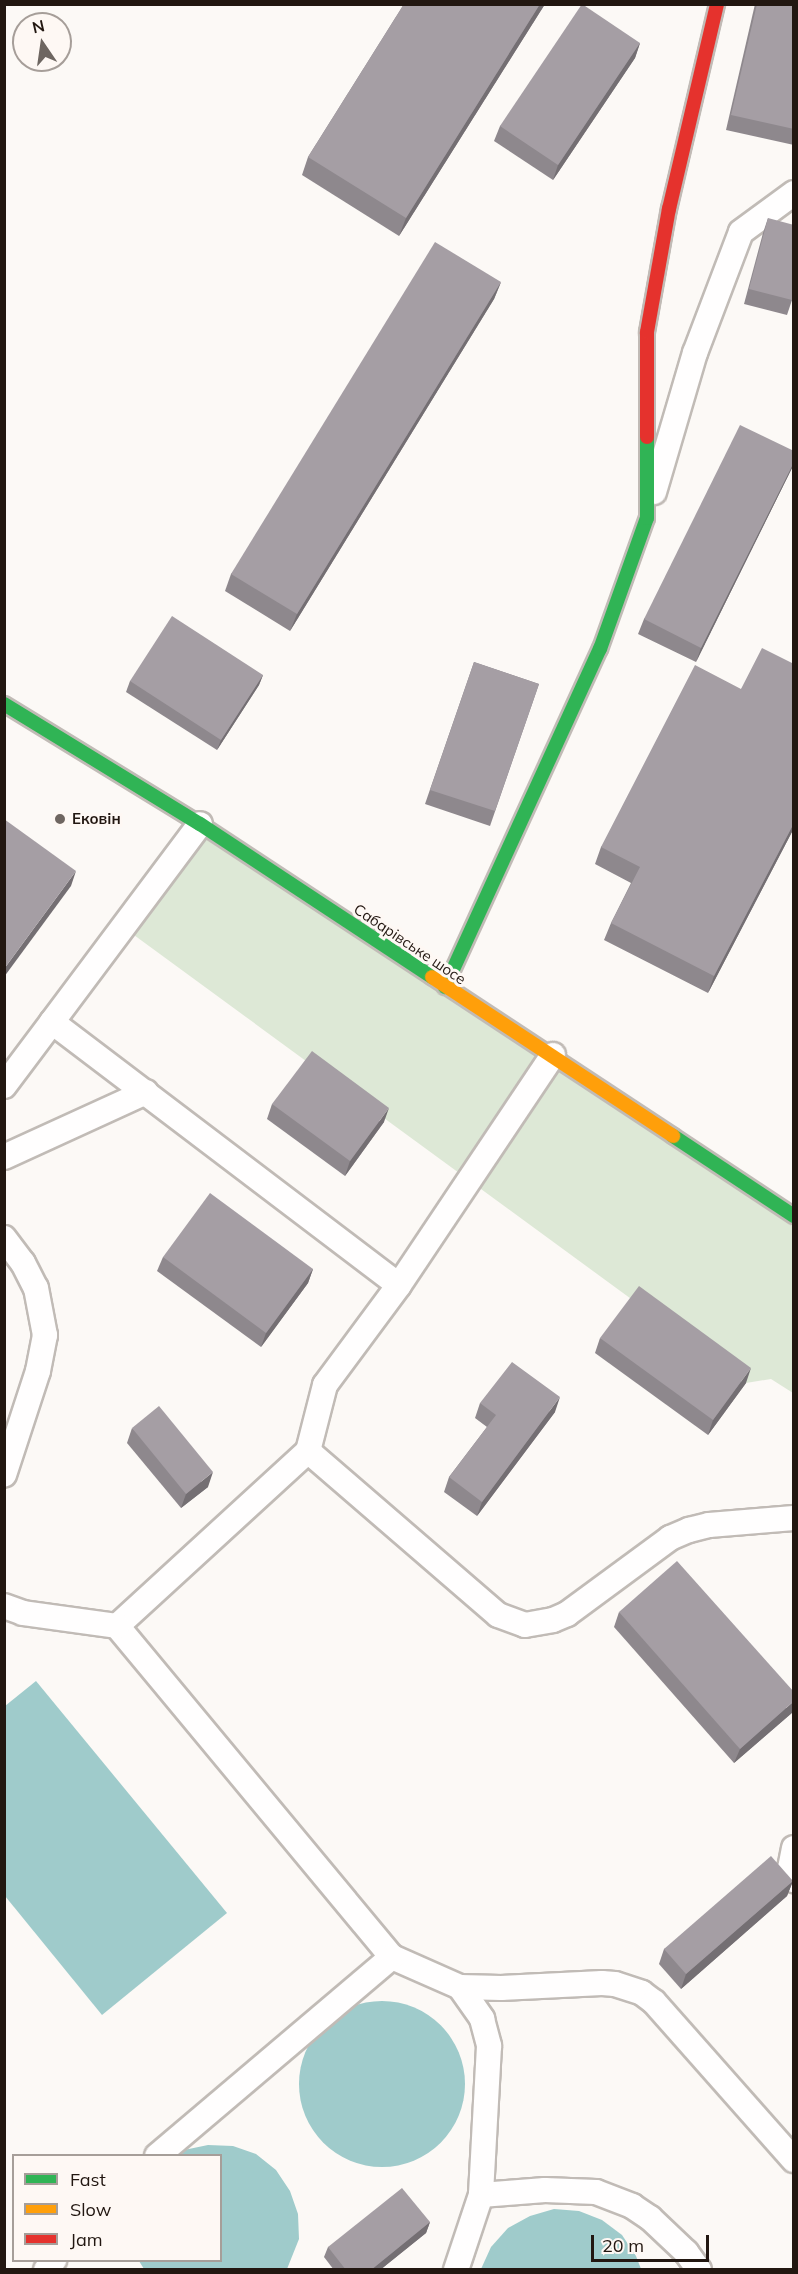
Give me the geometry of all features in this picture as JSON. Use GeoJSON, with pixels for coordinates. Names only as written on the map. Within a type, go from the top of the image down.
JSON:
{"type":"FeatureCollection","features":[{"type":"Feature","properties":{"kind":"street"},"geometry":{"type":"LineString","coordinates":[[445,987],[600,649],[647,518],[647,332],[669,209],[717,4]]}},
{"type":"Feature","properties":{"kind":"street","name":"Сабарівське шосе"},"geometry":{"type":"LineString","coordinates":[[4,704],[200,824],[794,1216]]}},
{"type":"Feature","properties":{"kind":"lane"},"geometry":{"type":"LineString","coordinates":[[647,518],[695,353],[741,232],[794,193]]}},
{"type":"Feature","properties":{"kind":"lane"},"geometry":{"type":"LineString","coordinates":[[4,1086],[200,824]]}},
{"type":"Feature","properties":{"kind":"lane"},"geometry":{"type":"LineString","coordinates":[[52,1022],[399,1285]]}},
{"type":"Feature","properties":{"kind":"lane"},"geometry":{"type":"LineString","coordinates":[[117,1626],[308,1451],[325,1385],[399,1285],[553,1055]]}},
{"type":"Feature","properties":{"kind":"lane"},"geometry":{"type":"LineString","coordinates":[[4,1157],[146,1092]]}},
{"type":"Feature","properties":{"kind":"lane"},"geometry":{"type":"LineString","coordinates":[[4,1238],[23,1263],[36,1288],[45,1335],[39,1371],[4,1474]]}},
{"type":"Feature","properties":{"kind":"lane"},"geometry":{"type":"LineString","coordinates":[[308,1451],[498,1615],[525,1625],[553,1620],[567,1614],[670,1538],[689,1530],[709,1525],[794,1518]]}},
{"type":"Feature","properties":{"kind":"lane"},"geometry":{"type":"LineString","coordinates":[[4,1606],[23,1614],[117,1626],[392,1957],[460,1986],[501,1989],[602,1983],[615,1984],[642,1993],[654,2002],[794,2160]]}},
{"type":"Feature","properties":{"kind":"lane"},"geometry":{"type":"LineString","coordinates":[[794,1848],[790,1868],[794,1880]]}},
{"type":"Feature","properties":{"kind":"lane"},"geometry":{"type":"LineString","coordinates":[[159,2154],[392,1957]]}},
{"type":"Feature","properties":{"kind":"lane"},"geometry":{"type":"LineString","coordinates":[[456,2270],[481,2195],[489,2046],[482,2019],[460,1986]]}},
{"type":"Feature","properties":{"kind":"lane"},"geometry":{"type":"LineString","coordinates":[[481,2195],[545,2190],[596,2192],[632,2206],[650,2218],[699,2270]]}},
{"type":"Feature","properties":{"kind":"green space"},"geometry":{"type":"Polygon","coordinates":[[[200,824],[793,1224],[793,1393],[771,1379],[746,1383],[123,927],[200,824]]]}},
{"type":"Feature","properties":{"kind":"water"},"geometry":{"type":"Polygon","coordinates":[[[36,1681],[227,1913],[102,2015],[5,1896],[5,1706],[36,1681]]]}},
{"type":"Feature","properties":{"kind":"water"},"geometry":{"type":"Polygon","coordinates":[[[382,2001],[414,2007],[441,2025],[459,2052],[465,2084],[459,2116],[441,2143],[414,2161],[382,2167],[350,2161],[323,2143],[305,2116],[299,2084],[305,2052],[323,2025],[350,2007],[382,2001]]]}},
{"type":"Feature","properties":{"kind":"water"},"geometry":{"type":"Polygon","coordinates":[[[208,2145],[233,2146],[256,2154],[276,2170],[290,2191],[298,2214],[299,2239],[287,2269],[144,2269],[140,2262],[222,2262],[222,2154],[177,2154],[184,2150],[208,2145]]]}},
{"type":"Feature","properties":{"kind":"water"},"geometry":{"type":"Polygon","coordinates":[[[554,2209],[579,2211],[602,2220],[622,2235],[636,2256],[641,2269],[481,2269],[491,2247],[508,2228],[530,2216],[554,2209]]]}},
{"type":"Feature","properties":{"kind":"building"},"geometry":{"type":"Polygon","coordinates":[[[404,4],[540,4],[406,218],[308,157],[404,4]]]}},
{"type":"Feature","properties":{"kind":"building"},"geometry":{"type":"Polygon","coordinates":[[[582,4],[640,43],[558,165],[500,126],[582,4]]]}},
{"type":"Feature","properties":{"kind":"building"},"geometry":{"type":"Polygon","coordinates":[[[757,4],[794,4],[794,129],[731,115],[757,4]]]}},
{"type":"Feature","properties":{"kind":"building"},"geometry":{"type":"Polygon","coordinates":[[[768,218],[794,225],[794,294],[792,300],[749,289],[768,218]]]}},
{"type":"Feature","properties":{"kind":"building"},"geometry":{"type":"Polygon","coordinates":[[[435,242],[501,282],[297,614],[231,574],[435,242]]]}},
{"type":"Feature","properties":{"kind":"building"},"geometry":{"type":"Polygon","coordinates":[[[740,425],[794,451],[794,462],[701,648],[644,619],[740,425]]]}},
{"type":"Feature","properties":{"kind":"building"},"geometry":{"type":"Polygon","coordinates":[[[172,616],[263,675],[221,740],[130,681],[172,616]]]}},
{"type":"Feature","properties":{"kind":"building"},"geometry":{"type":"Polygon","coordinates":[[[762,648],[794,664],[794,823],[714,976],[611,923],[640,867],[601,847],[695,665],[741,689],[762,648]]]}},
{"type":"Feature","properties":{"kind":"building"},"geometry":{"type":"Polygon","coordinates":[[[474,662],[539,684],[495,811],[430,790],[474,662]]]}},
{"type":"Feature","properties":{"kind":"building"},"geometry":{"type":"Polygon","coordinates":[[[4,819],[76,871],[4,969],[4,819]]]}},
{"type":"Feature","properties":{"kind":"building"},"geometry":{"type":"Polygon","coordinates":[[[312,1051],[389,1108],[350,1161],[272,1104],[312,1051]]]}},
{"type":"Feature","properties":{"kind":"building"},"geometry":{"type":"Polygon","coordinates":[[[210,1193],[313,1269],[266,1333],[163,1257],[210,1193]]]}},
{"type":"Feature","properties":{"kind":"building"},"geometry":{"type":"Polygon","coordinates":[[[639,1286],[751,1368],[713,1420],[600,1338],[639,1286]]]}},
{"type":"Feature","properties":{"kind":"building"},"geometry":{"type":"Polygon","coordinates":[[[512,1362],[560,1397],[482,1502],[449,1477],[496,1415],[480,1403],[512,1362]]]}},
{"type":"Feature","properties":{"kind":"building"},"geometry":{"type":"Polygon","coordinates":[[[159,1406],[213,1472],[186,1494],[132,1428],[159,1406]]]}},
{"type":"Feature","properties":{"kind":"building"},"geometry":{"type":"Polygon","coordinates":[[[677,1561],[794,1692],[794,1701],[740,1749],[619,1612],[677,1561]]]}},
{"type":"Feature","properties":{"kind":"building"},"geometry":{"type":"Polygon","coordinates":[[[771,1856],[793,1881],[686,1974],[664,1949],[771,1856]]]}},
{"type":"Feature","properties":{"kind":"building"},"geometry":{"type":"Polygon","coordinates":[[[402,2188],[430,2222],[371,2270],[346,2270],[328,2247],[402,2188]]]}},
{"type":"Feature","properties":{"kind":"traffic: fast"},"geometry":{"type":"LineString","coordinates":[[445,987],[600,649],[647,518],[647,437]]}},
{"type":"Feature","properties":{"kind":"traffic: fast"},"geometry":{"type":"LineString","coordinates":[[4,704],[200,824],[432,977]]}},
{"type":"Feature","properties":{"kind":"traffic: fast"},"geometry":{"type":"LineString","coordinates":[[673,1136],[794,1216]]}},
{"type":"Feature","properties":{"kind":"traffic: slow"},"geometry":{"type":"LineString","coordinates":[[432,977],[673,1136]]}},
{"type":"Feature","properties":{"kind":"traffic: jam"},"geometry":{"type":"LineString","coordinates":[[647,437],[647,332],[669,209],[717,4]]}},
{"type":"Feature","properties":{"kind":"place","name":"Ековін"},"geometry":{"type":"Point","coordinates":[60,819]}}]}
